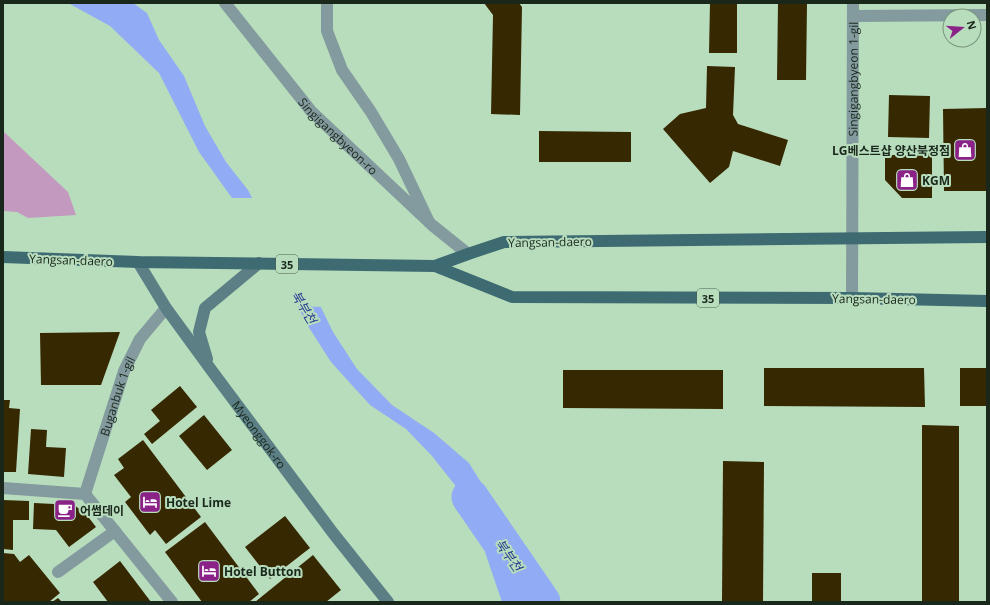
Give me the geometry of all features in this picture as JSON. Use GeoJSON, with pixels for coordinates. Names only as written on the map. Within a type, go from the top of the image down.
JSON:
{"type":"FeatureCollection","features":[{"type":"Feature","properties":{"kind":"main road","name":"Yangsan-daero"},"geometry":{"type":"LineString","coordinates":[[435,266],[504,242],[987,237]]}},
{"type":"Feature","properties":{"kind":"main road","name":"Yangsan-daero"},"geometry":{"type":"LineString","coordinates":[[3,257],[138,262]]}},
{"type":"Feature","properties":{"kind":"main road","name":"35"},"geometry":{"type":"LineString","coordinates":[[138,262],[435,266]]}},
{"type":"Feature","properties":{"kind":"main road","name":"Myeonggok-ro"},"geometry":{"type":"LineString","coordinates":[[138,262],[166,308],[212,371],[388,602]]}},
{"type":"Feature","properties":{"kind":"main road"},"geometry":{"type":"LineString","coordinates":[[212,371],[199,332],[205,308],[258,263]]}},
{"type":"Feature","properties":{"kind":"main road","name":"Yangsan-daero"},"geometry":{"type":"LineString","coordinates":[[435,266],[512,297],[852,298],[987,302]]}},
{"type":"Feature","properties":{"kind":"street","name":"Singigangbyeon-ro"},"geometry":{"type":"LineString","coordinates":[[225,3],[311,111],[429,222],[468,254]]}},
{"type":"Feature","properties":{"kind":"street"},"geometry":{"type":"LineString","coordinates":[[327,3],[326,31],[342,70],[371,112],[399,159],[429,222]]}},
{"type":"Feature","properties":{"kind":"street","name":"Singigangbyeon 1-gil"},"geometry":{"type":"LineString","coordinates":[[852,298],[853,3]]}},
{"type":"Feature","properties":{"kind":"street"},"geometry":{"type":"LineString","coordinates":[[854,16],[987,15]]}},
{"type":"Feature","properties":{"kind":"street","name":"Buganbuk 1-gil"},"geometry":{"type":"LineString","coordinates":[[85,494],[124,371],[140,338],[166,308]]}},
{"type":"Feature","properties":{"kind":"street"},"geometry":{"type":"LineString","coordinates":[[3,488],[85,494],[172,602]]}},
{"type":"Feature","properties":{"kind":"street"},"geometry":{"type":"LineString","coordinates":[[58,572],[115,531]]}},
{"type":"Feature","properties":{"kind":"shaded area"},"geometry":{"type":"Polygon","coordinates":[[[3,131],[68,192],[76,215],[28,218],[17,212],[3,211],[3,131]]]}},
{"type":"Feature","properties":{"kind":"water"},"geometry":{"type":"Polygon","coordinates":[[[68,3],[133,3],[147,13],[159,40],[184,76],[205,126],[226,162],[248,190],[265,223],[312,289],[333,332],[357,369],[392,405],[434,433],[469,463],[492,500],[498,539],[513,583],[522,602],[502,602],[486,555],[473,508],[432,456],[406,429],[370,405],[331,362],[306,323],[288,285],[260,237],[199,152],[159,73],[110,26],[68,3]]]}},
{"type":"Feature","properties":{"kind":"pier"},"geometry":{"type":"Polygon","coordinates":[[[228,198],[254,198],[266,222],[313,288],[323,307],[296,306],[287,286],[258,238],[228,198]]]}},
{"type":"Feature","properties":{"kind":"building"},"geometry":{"type":"Polygon","coordinates":[[[484,3],[519,3],[522,7],[520,115],[491,114],[493,15],[484,3]]]}},
{"type":"Feature","properties":{"kind":"building"},"geometry":{"type":"Polygon","coordinates":[[[710,3],[737,3],[737,53],[709,53],[710,3]]]}},
{"type":"Feature","properties":{"kind":"building"},"geometry":{"type":"Polygon","coordinates":[[[778,3],[807,3],[806,80],[777,80],[778,3]]]}},
{"type":"Feature","properties":{"kind":"building"},"geometry":{"type":"Polygon","coordinates":[[[707,66],[735,67],[733,115],[738,124],[788,140],[780,166],[733,151],[729,167],[710,183],[663,129],[680,114],[706,108],[707,66]]]}},
{"type":"Feature","properties":{"kind":"building"},"geometry":{"type":"Polygon","coordinates":[[[889,95],[930,96],[929,138],[888,137],[889,95]]]}},
{"type":"Feature","properties":{"kind":"building","name":"LG베스트샵 양산북정점"},"geometry":{"type":"Polygon","coordinates":[[[987,108],[987,191],[944,191],[943,109],[987,108]]]}},
{"type":"Feature","properties":{"kind":"building"},"geometry":{"type":"Polygon","coordinates":[[[539,131],[631,132],[631,162],[539,162],[539,131]]]}},
{"type":"Feature","properties":{"kind":"building"},"geometry":{"type":"Polygon","coordinates":[[[902,147],[932,147],[932,198],[902,198],[885,180],[885,155],[901,155],[902,147]]]}},
{"type":"Feature","properties":{"kind":"building"},"geometry":{"type":"Polygon","coordinates":[[[120,332],[101,385],[41,385],[40,333],[120,332]]]}},
{"type":"Feature","properties":{"kind":"building"},"geometry":{"type":"Polygon","coordinates":[[[764,368],[924,368],[925,407],[764,406],[764,368]]]}},
{"type":"Feature","properties":{"kind":"building"},"geometry":{"type":"Polygon","coordinates":[[[960,368],[987,368],[987,406],[960,406],[960,368]]]}},
{"type":"Feature","properties":{"kind":"building"},"geometry":{"type":"Polygon","coordinates":[[[563,370],[723,370],[723,409],[563,408],[563,370]]]}},
{"type":"Feature","properties":{"kind":"building"},"geometry":{"type":"Polygon","coordinates":[[[180,386],[197,407],[152,444],[144,434],[160,421],[151,410],[180,386]]]}},
{"type":"Feature","properties":{"kind":"building"},"geometry":{"type":"Polygon","coordinates":[[[3,400],[10,400],[9,408],[20,409],[16,472],[3,472],[3,400]]]}},
{"type":"Feature","properties":{"kind":"building"},"geometry":{"type":"Polygon","coordinates":[[[204,415],[232,450],[207,470],[179,436],[204,415]]]}},
{"type":"Feature","properties":{"kind":"building"},"geometry":{"type":"Polygon","coordinates":[[[922,425],[959,426],[959,602],[922,602],[922,425]]]}},
{"type":"Feature","properties":{"kind":"building"},"geometry":{"type":"Polygon","coordinates":[[[31,429],[47,430],[46,447],[66,448],[64,477],[28,474],[31,429]]]}},
{"type":"Feature","properties":{"kind":"building"},"geometry":{"type":"Polygon","coordinates":[[[143,440],[201,517],[166,544],[155,530],[150,535],[125,502],[131,497],[114,475],[124,468],[118,459],[143,440]]]}},
{"type":"Feature","properties":{"kind":"building"},"geometry":{"type":"Polygon","coordinates":[[[723,461],[764,462],[763,602],[722,602],[723,461]]]}},
{"type":"Feature","properties":{"kind":"building"},"geometry":{"type":"Polygon","coordinates":[[[3,500],[29,501],[29,520],[13,520],[13,550],[3,549],[3,500]]]}},
{"type":"Feature","properties":{"kind":"building"},"geometry":{"type":"Polygon","coordinates":[[[34,503],[74,505],[86,514],[96,527],[69,547],[56,530],[33,529],[34,503]]]}},
{"type":"Feature","properties":{"kind":"building"},"geometry":{"type":"Polygon","coordinates":[[[285,516],[310,548],[270,579],[245,547],[285,516]]]}},
{"type":"Feature","properties":{"kind":"building"},"geometry":{"type":"Polygon","coordinates":[[[205,522],[259,594],[249,602],[202,602],[165,552],[205,522]]]}},
{"type":"Feature","properties":{"kind":"building"},"geometry":{"type":"Polygon","coordinates":[[[3,553],[14,554],[20,562],[29,555],[60,593],[49,602],[3,602],[3,553]]]}},
{"type":"Feature","properties":{"kind":"building"},"geometry":{"type":"Polygon","coordinates":[[[313,555],[341,590],[326,602],[255,602],[313,555]]]}},
{"type":"Feature","properties":{"kind":"building"},"geometry":{"type":"Polygon","coordinates":[[[120,561],[151,602],[108,602],[93,582],[120,561]]]}},
{"type":"Feature","properties":{"kind":"building"},"geometry":{"type":"Polygon","coordinates":[[[812,573],[841,573],[841,602],[812,602],[812,573]]]}},
{"type":"Feature","properties":{"kind":"building"},"geometry":{"type":"Polygon","coordinates":[[[58,598],[62,602],[52,602],[58,598]]]}},
{"type":"Feature","properties":{"kind":"waterway","name":"북부천"},"geometry":{"type":"LineString","coordinates":[[470,497],[542,602]]}},
{"type":"Feature","properties":{"kind":"place","name":"LG베스트샵 양산북정점"},"geometry":{"type":"Point","coordinates":[965,150]}},
{"type":"Feature","properties":{"kind":"place","name":"KGM"},"geometry":{"type":"Point","coordinates":[907,180]}},
{"type":"Feature","properties":{"kind":"place","name":"Hotel Lime"},"geometry":{"type":"Point","coordinates":[150,502]}},
{"type":"Feature","properties":{"kind":"place","name":"어썸데이"},"geometry":{"type":"Point","coordinates":[65,510]}},
{"type":"Feature","properties":{"kind":"place","name":"Hotel Button"},"geometry":{"type":"Point","coordinates":[209,571]}}]}
